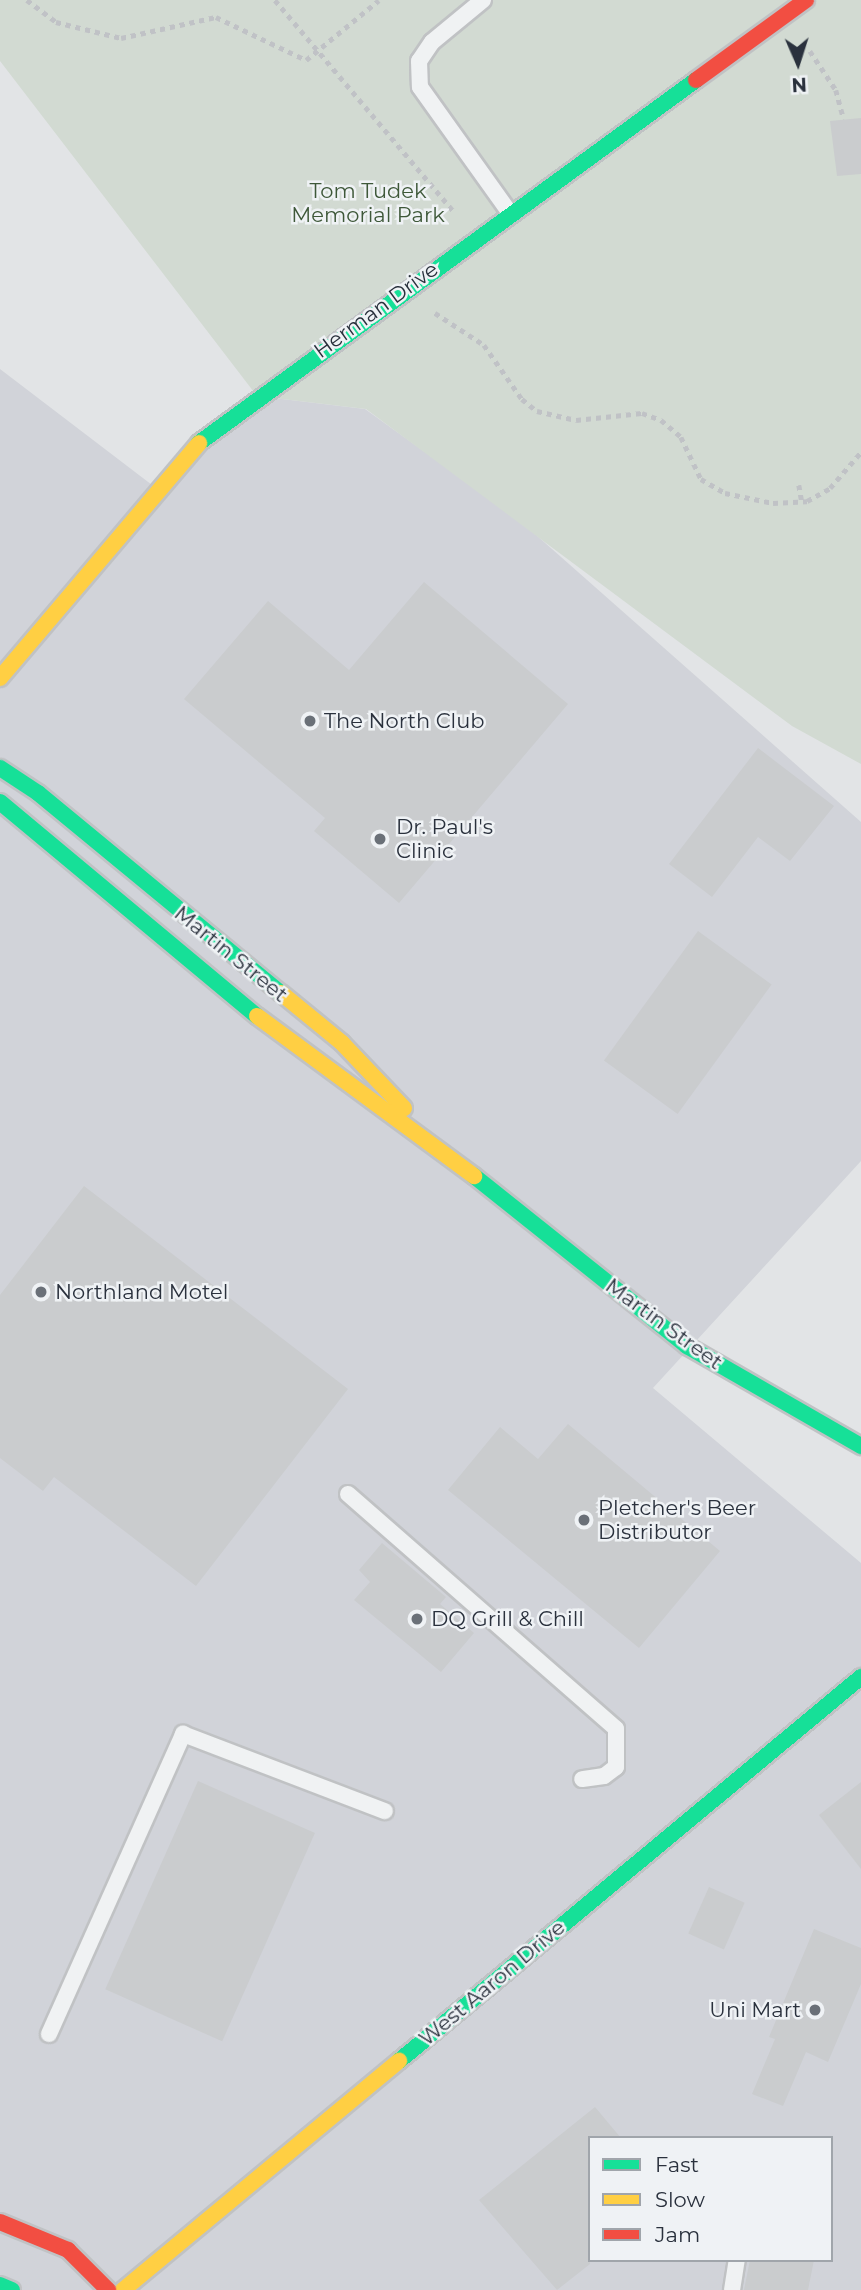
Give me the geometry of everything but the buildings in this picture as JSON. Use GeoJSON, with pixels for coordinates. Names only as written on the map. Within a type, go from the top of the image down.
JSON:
{"type":"FeatureCollection","features":[{"type":"Feature","properties":{"kind":"street","name":"Herman Drive"},"geometry":{"type":"LineString","coordinates":[[0,678],[167,476],[208,435],[806,0]]}},
{"type":"Feature","properties":{"kind":"street","name":"Martin Street"},"geometry":{"type":"LineString","coordinates":[[0,768],[37,793],[342,1043],[448,1156]]}},
{"type":"Feature","properties":{"kind":"street","name":"Martin Street"},"geometry":{"type":"LineString","coordinates":[[0,802],[317,1065],[448,1156],[687,1346],[861,1446]]}},
{"type":"Feature","properties":{"kind":"street","name":"West Aaron Drive"},"geometry":{"type":"LineString","coordinates":[[123,2290],[861,1677]]}},
{"type":"Feature","properties":{"kind":"street"},"geometry":{"type":"LineString","coordinates":[[0,2222],[68,2250],[108,2290]]}},
{"type":"Feature","properties":{"kind":"street"},"geometry":{"type":"LineString","coordinates":[[0,2285],[12,2290]]}},
{"type":"Feature","properties":{"kind":"lane"},"geometry":{"type":"LineString","coordinates":[[483,0],[432,42],[419,61],[420,87],[510,213]]}},
{"type":"Feature","properties":{"kind":"lane"},"geometry":{"type":"LineString","coordinates":[[348,1494],[616,1729],[616,1767],[604,1776],[582,1779]]}},
{"type":"Feature","properties":{"kind":"lane"},"geometry":{"type":"LineString","coordinates":[[50,2034],[183,1734],[385,1811]]}},
{"type":"Feature","properties":{"kind":"lane"},"geometry":{"type":"LineString","coordinates":[[732,2290],[737,2262]]}},
{"type":"Feature","properties":{"kind":"path"},"geometry":{"type":"LineString","coordinates":[[26,0],[56,22],[101,36],[137,37],[186,19],[216,17],[243,25],[299,59],[320,51],[379,0]]}},
{"type":"Feature","properties":{"kind":"path"},"geometry":{"type":"LineString","coordinates":[[275,0],[454,211]]}},
{"type":"Feature","properties":{"kind":"path"},"geometry":{"type":"LineString","coordinates":[[810,51],[836,90],[844,119]]}},
{"type":"Feature","properties":{"kind":"path"},"geometry":{"type":"LineString","coordinates":[[429,309],[484,345],[522,399],[537,411],[576,420],[625,414],[651,417],[681,436],[694,469],[711,488],[744,499],[802,502],[830,488],[861,452]]}},
{"type":"Feature","properties":{"kind":"path"},"geometry":{"type":"LineString","coordinates":[[799,485],[802,502]]}},
{"type":"Feature","properties":{"kind":"shaded area"},"geometry":{"type":"Polygon","coordinates":[[[0,369],[156,488],[257,396],[365,409],[518,519],[861,822],[861,1161],[653,1388],[861,1563],[861,2290],[0,2290],[0,369]]]}},
{"type":"Feature","properties":{"kind":"green space","name":"Tom Tudek Memorial Park"},"geometry":{"type":"Polygon","coordinates":[[[0,0],[861,0],[861,764],[792,726],[366,409],[257,396],[0,61],[0,0]]]}},
{"type":"Feature","properties":{"kind":"traffic: fast"},"geometry":{"type":"LineString","coordinates":[[199,443],[696,80]]}},
{"type":"Feature","properties":{"kind":"traffic: fast"},"geometry":{"type":"LineString","coordinates":[[0,768],[38,793],[281,993]]}},
{"type":"Feature","properties":{"kind":"traffic: fast"},"geometry":{"type":"LineString","coordinates":[[0,802],[257,1016]]}},
{"type":"Feature","properties":{"kind":"traffic: fast"},"geometry":{"type":"LineString","coordinates":[[474,1176],[687,1346],[861,1446]]}},
{"type":"Feature","properties":{"kind":"traffic: fast"},"geometry":{"type":"LineString","coordinates":[[399,2061],[861,1677]]}},
{"type":"Feature","properties":{"kind":"traffic: fast"},"geometry":{"type":"LineString","coordinates":[[0,2285],[12,2290]]}},
{"type":"Feature","properties":{"kind":"traffic: slow"},"geometry":{"type":"LineString","coordinates":[[0,678],[199,443]]}},
{"type":"Feature","properties":{"kind":"traffic: slow"},"geometry":{"type":"LineString","coordinates":[[281,993],[342,1043],[404,1108]]}},
{"type":"Feature","properties":{"kind":"traffic: slow"},"geometry":{"type":"LineString","coordinates":[[257,1016],[474,1176]]}},
{"type":"Feature","properties":{"kind":"traffic: slow"},"geometry":{"type":"LineString","coordinates":[[123,2290],[399,2061]]}},
{"type":"Feature","properties":{"kind":"traffic: jam"},"geometry":{"type":"LineString","coordinates":[[696,80],[806,0]]}},
{"type":"Feature","properties":{"kind":"traffic: jam"},"geometry":{"type":"LineString","coordinates":[[0,2222],[68,2250],[108,2290]]}},
{"type":"Feature","properties":{"kind":"place","name":"The North Club"},"geometry":{"type":"Point","coordinates":[310,721]}},
{"type":"Feature","properties":{"kind":"place","name":"Dr. Paul's Clinic"},"geometry":{"type":"Point","coordinates":[380,839]}},
{"type":"Feature","properties":{"kind":"place","name":"Northland Motel"},"geometry":{"type":"Point","coordinates":[41,1292]}},
{"type":"Feature","properties":{"kind":"place","name":"Pletcher's Beer Distributor"},"geometry":{"type":"Point","coordinates":[584,1520]}},
{"type":"Feature","properties":{"kind":"place","name":"DQ Grill & Chill"},"geometry":{"type":"Point","coordinates":[417,1619]}},
{"type":"Feature","properties":{"kind":"place","name":"Uni Mart"},"geometry":{"type":"Point","coordinates":[815,2010]}}]}
